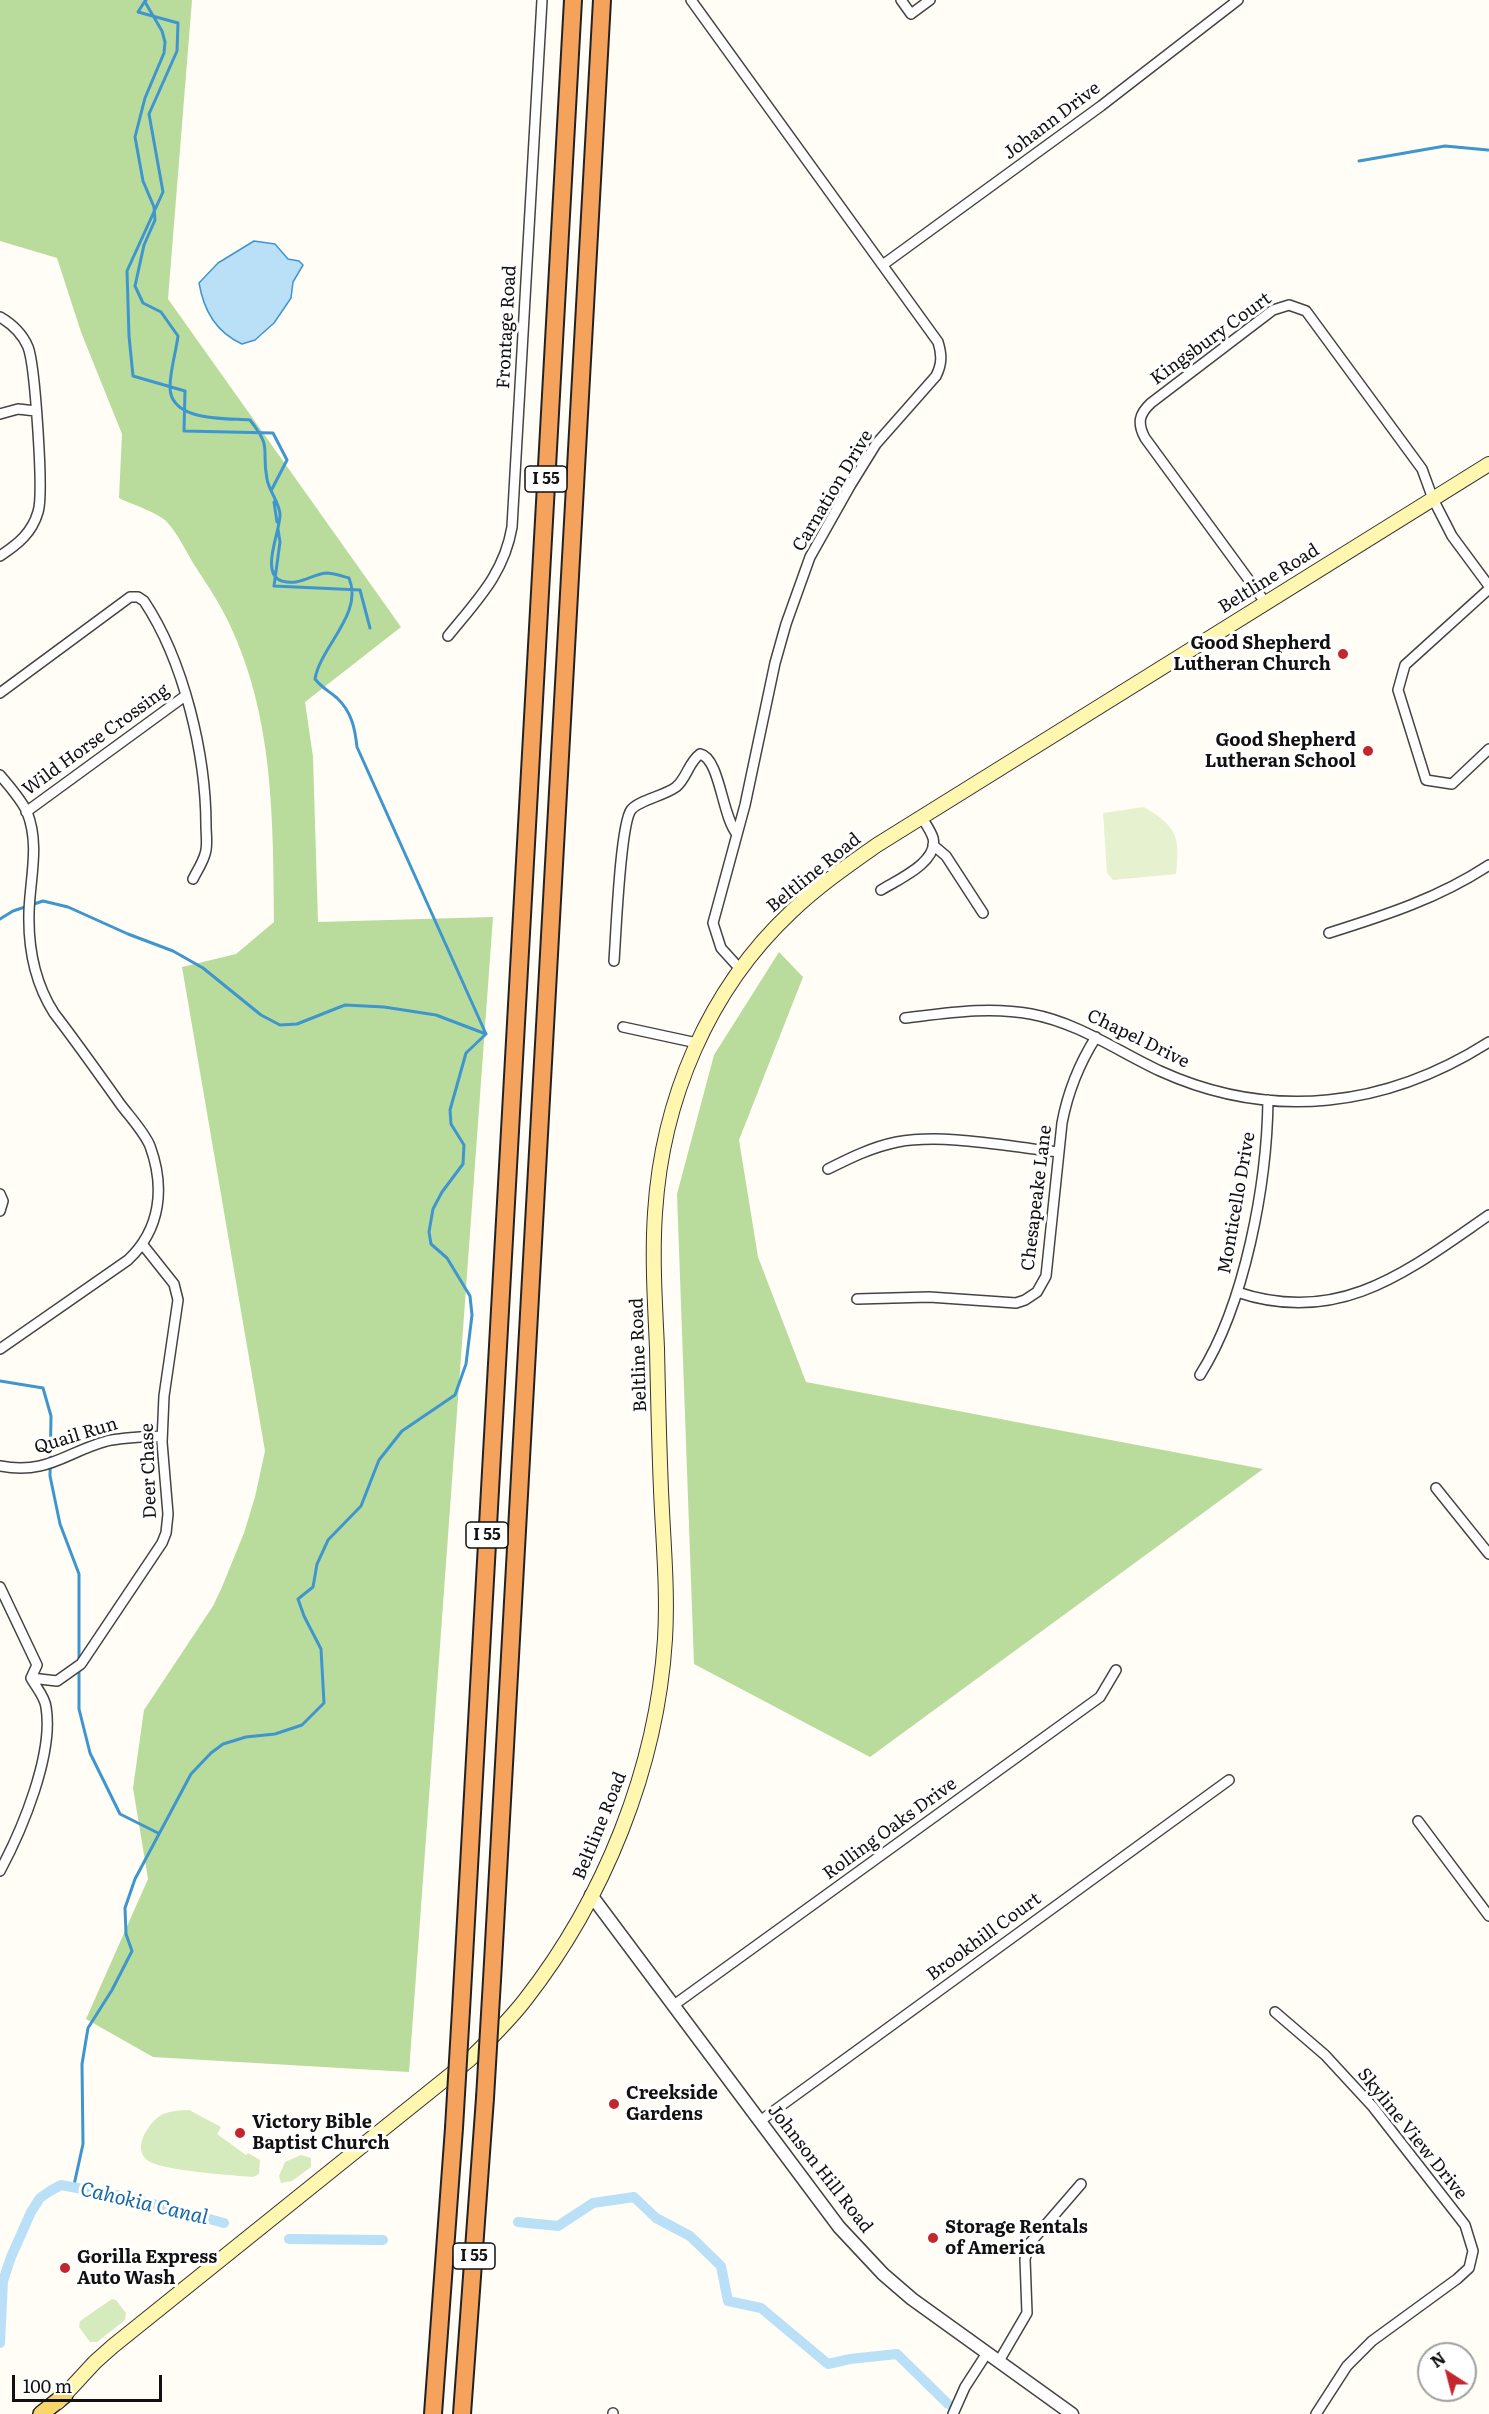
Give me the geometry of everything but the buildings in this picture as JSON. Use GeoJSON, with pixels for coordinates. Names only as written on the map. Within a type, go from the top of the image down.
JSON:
{"type":"FeatureCollection","features":[{"type":"Feature","properties":{"kind":"highway","name":"I 55"},"geometry":{"type":"LineString","coordinates":[[433,2414],[461,2010],[573,0]]}},
{"type":"Feature","properties":{"kind":"highway","name":"I 55"},"geometry":{"type":"LineString","coordinates":[[462,2414],[492,1980],[602,0]]}},
{"type":"Feature","properties":{"kind":"main road","name":"Beltline Road"},"geometry":{"type":"LineString","coordinates":[[49,2414],[94,2362],[113,2346],[470,2060],[500,2029],[541,1980],[608,1862],[633,1797],[652,1728],[663,1666],[664,1546],[655,1294],[655,1210],[664,1145],[674,1105],[697,1043],[740,969],[764,940],[806,898],[876,845],[1489,464]]}},
{"type":"Feature","properties":{"kind":"main road"},"geometry":{"type":"LineString","coordinates":[[41,2414],[63,2396]]}},
{"type":"Feature","properties":{"kind":"main road"},"geometry":{"type":"LineString","coordinates":[[57,2414],[63,2396]]}},
{"type":"Feature","properties":{"kind":"street","name":"Frontage Road"},"geometry":{"type":"LineString","coordinates":[[448,636],[493,580],[503,562],[512,527],[542,0]]}},
{"type":"Feature","properties":{"kind":"street","name":"Carnation Drive"},"geometry":{"type":"LineString","coordinates":[[691,0],[884,264],[938,342],[941,351],[940,368],[936,376],[876,444],[829,522],[810,557],[786,624],[775,663],[737,834],[713,923],[722,948],[740,969]]}},
{"type":"Feature","properties":{"kind":"street"},"geometry":{"type":"LineString","coordinates":[[901,0],[911,14],[930,0]]}},
{"type":"Feature","properties":{"kind":"street","name":"Johann Drive"},"geometry":{"type":"LineString","coordinates":[[884,264],[1101,106],[1238,0]]}},
{"type":"Feature","properties":{"kind":"street","name":"Kingsbury Court"},"geometry":{"type":"LineString","coordinates":[[1265,602],[1144,438],[1140,414],[1151,403],[1273,310],[1289,305],[1306,311],[1422,470],[1433,499]]}},
{"type":"Feature","properties":{"kind":"street"},"geometry":{"type":"LineString","coordinates":[[0,316],[20,333],[29,350],[36,411],[41,499],[39,509],[26,536],[0,556]]}},
{"type":"Feature","properties":{"kind":"street"},"geometry":{"type":"LineString","coordinates":[[0,414],[18,409],[36,411]]}},
{"type":"Feature","properties":{"kind":"street"},"geometry":{"type":"LineString","coordinates":[[1433,499],[1452,536],[1489,587],[1405,665],[1398,690],[1426,780],[1452,784],[1489,749]]}},
{"type":"Feature","properties":{"kind":"street"},"geometry":{"type":"LineString","coordinates":[[0,693],[130,597],[138,597],[150,609],[169,650],[195,726],[206,801],[206,854],[193,879]]}},
{"type":"Feature","properties":{"kind":"street","name":"Wild Horse Crossing"},"geometry":{"type":"LineString","coordinates":[[26,812],[185,696]]}},
{"type":"Feature","properties":{"kind":"street"},"geometry":{"type":"LineString","coordinates":[[614,961],[623,849],[628,816],[633,808],[667,793],[681,781],[693,760],[700,754],[705,755],[711,761],[728,821],[737,834]]}},
{"type":"Feature","properties":{"kind":"street"},"geometry":{"type":"LineString","coordinates":[[0,774],[26,812],[34,848],[29,910],[30,940],[41,989],[54,1013],[149,1145],[157,1174],[158,1207],[150,1233],[143,1245],[128,1260],[0,1349]]}},
{"type":"Feature","properties":{"kind":"street"},"geometry":{"type":"LineString","coordinates":[[881,890],[921,866],[930,853],[933,837],[921,816]]}},
{"type":"Feature","properties":{"kind":"street"},"geometry":{"type":"LineString","coordinates":[[933,845],[946,856],[983,913]]}},
{"type":"Feature","properties":{"kind":"street"},"geometry":{"type":"LineString","coordinates":[[1329,933],[1402,910],[1444,892],[1489,865]]}},
{"type":"Feature","properties":{"kind":"street","name":"Chapel Drive"},"geometry":{"type":"LineString","coordinates":[[905,1018],[963,1011],[1010,1011],[1055,1019],[1077,1027],[1177,1079],[1232,1095],[1305,1102],[1333,1101],[1389,1090],[1445,1067],[1489,1042]]}},
{"type":"Feature","properties":{"kind":"street"},"geometry":{"type":"LineString","coordinates":[[623,1026],[697,1043]]}},
{"type":"Feature","properties":{"kind":"street","name":"Chesapeake Lane"},"geometry":{"type":"LineString","coordinates":[[857,1299],[929,1297],[1016,1304],[1032,1297],[1043,1284],[1046,1276],[1066,1100],[1084,1057],[1096,1037]]}},
{"type":"Feature","properties":{"kind":"street","name":"Monticello Drive"},"geometry":{"type":"LineString","coordinates":[[1200,1375],[1215,1351],[1237,1292],[1247,1255],[1265,1156],[1268,1100]]}},
{"type":"Feature","properties":{"kind":"street"},"geometry":{"type":"LineString","coordinates":[[828,1169],[877,1147],[915,1140],[940,1140],[1059,1152]]}},
{"type":"Feature","properties":{"kind":"street"},"geometry":{"type":"LineString","coordinates":[[0,1194],[3,1201],[0,1211]]}},
{"type":"Feature","properties":{"kind":"street"},"geometry":{"type":"LineString","coordinates":[[1237,1292],[1272,1302],[1294,1303],[1331,1300],[1365,1291],[1406,1272],[1489,1215]]}},
{"type":"Feature","properties":{"kind":"street","name":"Deer Chase"},"geometry":{"type":"LineString","coordinates":[[31,1678],[57,1681],[81,1664],[162,1543],[166,1533],[168,1514],[162,1436],[165,1386],[178,1300],[174,1284],[143,1245]]}},
{"type":"Feature","properties":{"kind":"street","name":"Quail Run"},"geometry":{"type":"LineString","coordinates":[[0,1466],[26,1468],[42,1466],[106,1442],[130,1437],[162,1436]]}},
{"type":"Feature","properties":{"kind":"street"},"geometry":{"type":"LineString","coordinates":[[1436,1488],[1489,1554]]}},
{"type":"Feature","properties":{"kind":"street"},"geometry":{"type":"LineString","coordinates":[[0,1587],[37,1665],[31,1678],[46,1704],[47,1741],[21,1827],[0,1871]]}},
{"type":"Feature","properties":{"kind":"street","name":"Rolling Oaks Drive"},"geometry":{"type":"LineString","coordinates":[[674,2005],[1100,1697],[1116,1670]]}},
{"type":"Feature","properties":{"kind":"street","name":"Brookhill Court"},"geometry":{"type":"LineString","coordinates":[[760,2121],[1229,1780]]}},
{"type":"Feature","properties":{"kind":"street"},"geometry":{"type":"LineString","coordinates":[[1418,1821],[1489,1916]]}},
{"type":"Feature","properties":{"kind":"street","name":"Johnson Hill Road"},"geometry":{"type":"LineString","coordinates":[[591,1895],[839,2227],[883,2274],[912,2299],[1072,2414]]}},
{"type":"Feature","properties":{"kind":"street","name":"Skyline View Drive"},"geometry":{"type":"LineString","coordinates":[[1275,2012],[1325,2055],[1373,2107],[1465,2225],[1473,2252],[1469,2268],[1457,2279],[1372,2341],[1347,2366],[1316,2414]]}},
{"type":"Feature","properties":{"kind":"street"},"geometry":{"type":"LineString","coordinates":[[999,2361],[1027,2313],[1025,2259],[1030,2243],[1081,2184]]}},
{"type":"Feature","properties":{"kind":"street"},"geometry":{"type":"LineString","coordinates":[[953,2414],[965,2387],[987,2353]]}},
{"type":"Feature","properties":{"kind":"green space"},"geometry":{"type":"Polygon","coordinates":[[[0,0],[192,0],[168,299],[401,627],[305,702],[313,757],[318,922],[493,917],[409,2072],[153,2057],[86,2019],[148,1879],[133,1788],[144,1710],[213,1606],[222,1587],[244,1533],[265,1451],[182,967],[236,954],[274,922],[273,845],[263,732],[244,659],[229,623],[167,522],[119,498],[122,434],[81,332],[57,258],[0,241],[0,0]]]}},
{"type":"Feature","properties":{"kind":"green space"},"geometry":{"type":"Polygon","coordinates":[[[1144,807],[1170,827],[1174,834],[1177,850],[1176,874],[1113,880],[1107,873],[1103,813],[1144,807]]]}},
{"type":"Feature","properties":{"kind":"green space"},"geometry":{"type":"Polygon","coordinates":[[[779,952],[803,977],[739,1140],[758,1257],[806,1382],[1263,1469],[870,1757],[694,1664],[677,1194],[714,1055],[779,952]]]}},
{"type":"Feature","properties":{"kind":"green space"},"geometry":{"type":"Polygon","coordinates":[[[189,2110],[221,2127],[217,2134],[246,2155],[248,2153],[260,2160],[259,2174],[253,2177],[197,2172],[167,2167],[147,2160],[142,2152],[141,2144],[153,2122],[166,2113],[189,2110]]]}},
{"type":"Feature","properties":{"kind":"green space"},"geometry":{"type":"Polygon","coordinates":[[[301,2155],[311,2158],[311,2167],[292,2181],[281,2183],[279,2176],[285,2162],[301,2155]]]}},
{"type":"Feature","properties":{"kind":"green space"},"geometry":{"type":"Polygon","coordinates":[[[112,2299],[116,2300],[126,2313],[125,2320],[97,2342],[90,2342],[79,2327],[80,2321],[112,2299]]]}},
{"type":"Feature","properties":{"kind":"water"},"geometry":{"type":"Polygon","coordinates":[[[254,241],[275,244],[288,259],[299,261],[303,265],[293,282],[291,298],[274,323],[255,340],[242,344],[225,333],[213,320],[204,303],[199,283],[218,263],[254,241]]]}},
{"type":"Feature","properties":{"kind":"waterway"},"geometry":{"type":"LineString","coordinates":[[146,0],[145,2],[162,31],[165,42],[164,53],[145,98],[135,137],[143,181],[154,207],[155,220],[144,245],[135,286],[143,303],[161,312],[178,336],[170,387],[172,398],[179,407],[201,416],[250,420],[262,437],[267,479],[280,514],[272,561],[275,577],[288,582],[326,573],[349,578],[352,591],[351,604],[315,679],[342,703],[349,715],[354,727],[357,747],[486,1034]]}},
{"type":"Feature","properties":{"kind":"waterway"},"geometry":{"type":"LineString","coordinates":[[145,1],[138,12],[178,23],[177,51],[149,114],[163,192],[127,271],[133,376],[185,391],[184,431],[273,433],[287,460],[272,489]]}},
{"type":"Feature","properties":{"kind":"waterway"},"geometry":{"type":"LineString","coordinates":[[1359,161],[1445,146],[1488,150]]}},
{"type":"Feature","properties":{"kind":"waterway"},"geometry":{"type":"LineString","coordinates":[[274,502],[277,522]]}},
{"type":"Feature","properties":{"kind":"waterway"},"geometry":{"type":"LineString","coordinates":[[278,529],[280,542],[274,586],[360,590],[370,628]]}},
{"type":"Feature","properties":{"kind":"waterway"},"geometry":{"type":"LineString","coordinates":[[0,919],[13,911],[43,901],[68,907],[173,951],[203,968],[261,1015],[280,1025],[297,1024],[345,1005],[384,1007],[436,1015],[486,1034]]}},
{"type":"Feature","properties":{"kind":"waterway"},"geometry":{"type":"LineString","coordinates":[[74,2185],[83,2144],[82,2064],[88,2028],[112,1990],[132,1951],[126,1934],[125,1908],[135,1879],[191,1774],[211,1753],[223,1744],[246,1737],[275,1734],[302,1725],[324,1703],[321,1649],[298,1599],[313,1587],[317,1564],[328,1540],[361,1506],[379,1460],[402,1431],[455,1395],[466,1364],[472,1315],[470,1296],[447,1258],[431,1244],[429,1232],[433,1209],[442,1192],[463,1164],[464,1145],[451,1124],[450,1110],[466,1053],[486,1034]]}},
{"type":"Feature","properties":{"kind":"waterway"},"geometry":{"type":"LineString","coordinates":[[0,1381],[43,1388],[51,1416],[50,1476],[60,1524],[79,1574],[79,1661]]}},
{"type":"Feature","properties":{"kind":"waterway"},"geometry":{"type":"LineString","coordinates":[[79,1668],[79,1709],[90,1753],[120,1814],[158,1833]]}},
{"type":"Feature","properties":{"kind":"waterway","name":"Cahokia Canal"},"geometry":{"type":"LineString","coordinates":[[0,2343],[3,2281],[11,2257],[31,2212],[40,2198],[61,2185],[131,2198],[224,2223]]}},
{"type":"Feature","properties":{"kind":"waterway","name":"Cahokia Canal"},"geometry":{"type":"LineString","coordinates":[[518,2222],[558,2226],[593,2203],[634,2197],[656,2218],[690,2236],[721,2266],[728,2301],[761,2308],[828,2364],[897,2354],[948,2404]]}},
{"type":"Feature","properties":{"kind":"waterway","name":"Cahokia Canal"},"geometry":{"type":"LineString","coordinates":[[289,2239],[383,2240]]}},
{"type":"Feature","properties":{"kind":"place","name":"Good Shepherd Lutheran Church"},"geometry":{"type":"Point","coordinates":[1343,654]}},
{"type":"Feature","properties":{"kind":"place","name":"Good Shepherd Lutheran School"},"geometry":{"type":"Point","coordinates":[1368,751]}},
{"type":"Feature","properties":{"kind":"place","name":"Creekside Gardens"},"geometry":{"type":"Point","coordinates":[614,2104]}},
{"type":"Feature","properties":{"kind":"place","name":"Victory Bible Baptist Church"},"geometry":{"type":"Point","coordinates":[240,2133]}},
{"type":"Feature","properties":{"kind":"place","name":"Storage Rentals of America"},"geometry":{"type":"Point","coordinates":[933,2238]}},
{"type":"Feature","properties":{"kind":"place","name":"Gorilla Express Auto Wash"},"geometry":{"type":"Point","coordinates":[65,2268]}}]}
